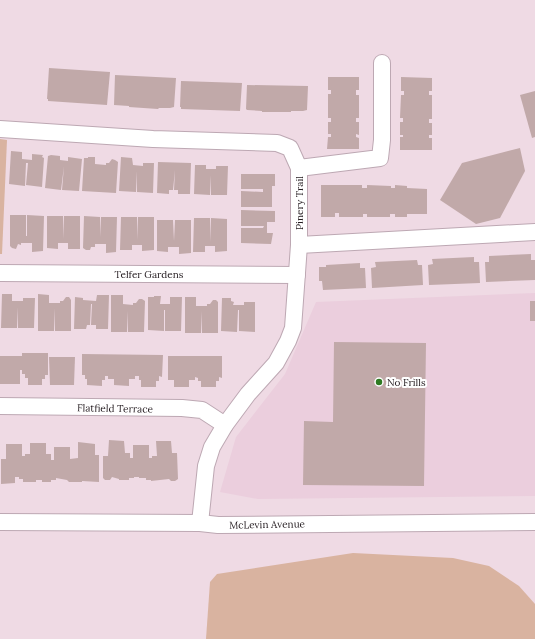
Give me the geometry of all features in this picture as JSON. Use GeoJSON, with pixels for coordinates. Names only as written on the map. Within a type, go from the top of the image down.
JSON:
{"type":"FeatureCollection","features":[{"type":"Feature","properties":{"kind":"street"},"geometry":{"type":"LineString","coordinates":[[299,168],[380,158],[382,140],[382,63]]}},
{"type":"Feature","properties":{"kind":"street","name":"Pinery Trail"},"geometry":{"type":"LineString","coordinates":[[0,129],[153,139],[277,144],[290,148],[299,168],[299,246],[293,328],[276,363],[248,394],[225,425],[212,447],[206,466],[200,523]]}},
{"type":"Feature","properties":{"kind":"street"},"geometry":{"type":"LineString","coordinates":[[299,246],[535,232]]}},
{"type":"Feature","properties":{"kind":"street","name":"Telfer Gardens"},"geometry":{"type":"LineString","coordinates":[[0,273],[297,275]]}},
{"type":"Feature","properties":{"kind":"street","name":"Flatfield Terrace"},"geometry":{"type":"LineString","coordinates":[[0,406],[182,408],[202,410],[225,425]]}},
{"type":"Feature","properties":{"kind":"street","name":"McLevin Avenue"},"geometry":{"type":"LineString","coordinates":[[0,522],[200,523],[218,525],[535,522]]}},
{"type":"Feature","properties":{"kind":"shaded area"},"geometry":{"type":"Polygon","coordinates":[[[0,139],[7,140],[2,254],[0,254],[0,139]]]}},
{"type":"Feature","properties":{"kind":"shaded area"},"geometry":{"type":"Polygon","coordinates":[[[535,293],[535,496],[258,499],[220,492],[236,437],[285,374],[316,302],[535,293]]]}},
{"type":"Feature","properties":{"kind":"shaded area"},"geometry":{"type":"Polygon","coordinates":[[[353,553],[453,558],[489,566],[519,586],[535,604],[535,639],[206,639],[210,582],[217,574],[353,553]]]}},
{"type":"Feature","properties":{"kind":"building"},"geometry":{"type":"Polygon","coordinates":[[[49,68],[110,72],[107,105],[48,101],[49,68]]]}},
{"type":"Feature","properties":{"kind":"building"},"geometry":{"type":"Polygon","coordinates":[[[115,75],[176,78],[174,107],[158,109],[114,105],[115,75]]]}},
{"type":"Feature","properties":{"kind":"building"},"geometry":{"type":"Polygon","coordinates":[[[328,77],[359,77],[359,90],[356,90],[356,95],[359,95],[359,118],[356,118],[356,122],[359,122],[359,135],[356,134],[356,137],[359,138],[359,149],[327,149],[328,137],[331,137],[331,134],[328,134],[328,122],[331,122],[331,118],[328,118],[328,94],[331,94],[331,90],[328,90],[328,77]]]}},
{"type":"Feature","properties":{"kind":"building"},"geometry":{"type":"Polygon","coordinates":[[[401,77],[432,78],[432,91],[429,91],[429,95],[432,95],[432,119],[429,119],[429,123],[432,123],[432,135],[429,135],[429,138],[432,138],[432,150],[400,150],[400,137],[403,137],[403,135],[400,135],[400,122],[403,122],[403,118],[400,118],[401,95],[404,95],[404,91],[401,91],[401,77]]]}},
{"type":"Feature","properties":{"kind":"building"},"geometry":{"type":"Polygon","coordinates":[[[181,81],[242,83],[240,111],[181,109],[181,81]]]}},
{"type":"Feature","properties":{"kind":"building"},"geometry":{"type":"Polygon","coordinates":[[[247,85],[308,86],[307,110],[291,112],[262,112],[247,110],[247,85]]]}},
{"type":"Feature","properties":{"kind":"building"},"geometry":{"type":"Polygon","coordinates":[[[535,91],[535,137],[532,138],[520,95],[535,91]]]}},
{"type":"Feature","properties":{"kind":"building"},"geometry":{"type":"Polygon","coordinates":[[[520,148],[525,171],[500,218],[476,224],[440,200],[462,163],[520,148]]]}},
{"type":"Feature","properties":{"kind":"building"},"geometry":{"type":"Polygon","coordinates":[[[11,151],[22,152],[22,159],[32,160],[32,154],[43,155],[42,187],[26,185],[28,163],[26,163],[25,186],[9,184],[11,151]]]}},
{"type":"Feature","properties":{"kind":"building"},"geometry":{"type":"Polygon","coordinates":[[[48,156],[60,156],[60,160],[68,161],[68,157],[82,159],[79,191],[62,190],[64,166],[61,190],[45,188],[48,156]]]}},
{"type":"Feature","properties":{"kind":"building"},"geometry":{"type":"Polygon","coordinates":[[[95,157],[95,164],[106,165],[106,163],[109,163],[112,159],[118,162],[116,193],[82,191],[84,158],[95,157]]]}},
{"type":"Feature","properties":{"kind":"building"},"geometry":{"type":"Polygon","coordinates":[[[121,157],[132,158],[133,165],[143,166],[143,163],[154,163],[153,193],[137,192],[137,171],[136,192],[119,191],[121,157]]]}},
{"type":"Feature","properties":{"kind":"building"},"geometry":{"type":"Polygon","coordinates":[[[158,162],[191,163],[190,194],[178,194],[178,190],[174,190],[175,170],[173,190],[169,190],[169,194],[157,193],[158,162]]]}},
{"type":"Feature","properties":{"kind":"building"},"geometry":{"type":"Polygon","coordinates":[[[195,165],[206,165],[206,169],[216,169],[216,166],[228,166],[227,195],[211,195],[211,175],[210,195],[194,194],[195,165]]]}},
{"type":"Feature","properties":{"kind":"building"},"geometry":{"type":"Polygon","coordinates":[[[241,174],[275,174],[275,186],[272,186],[272,207],[241,207],[241,191],[263,192],[263,189],[241,189],[241,174]]]}},
{"type":"Feature","properties":{"kind":"building"},"geometry":{"type":"Polygon","coordinates":[[[321,185],[362,185],[362,188],[367,188],[367,185],[391,186],[391,188],[395,188],[395,185],[407,186],[407,188],[427,189],[427,214],[407,214],[407,217],[395,217],[395,214],[390,214],[390,217],[367,217],[367,214],[363,214],[363,217],[339,217],[339,213],[335,213],[335,217],[321,217],[321,185]]]}},
{"type":"Feature","properties":{"kind":"building"},"geometry":{"type":"Polygon","coordinates":[[[241,210],[275,211],[275,222],[267,222],[267,233],[273,233],[271,244],[241,243],[241,228],[263,228],[264,226],[241,226],[241,210]]]}},
{"type":"Feature","properties":{"kind":"building"},"geometry":{"type":"Polygon","coordinates":[[[10,215],[26,215],[26,236],[27,215],[44,216],[43,251],[32,252],[32,243],[21,243],[21,245],[18,244],[16,249],[10,246],[10,215]]]}},
{"type":"Feature","properties":{"kind":"building"},"geometry":{"type":"Polygon","coordinates":[[[47,216],[63,216],[63,239],[64,216],[80,216],[80,249],[68,249],[68,243],[58,243],[58,249],[47,248],[47,216]]]}},
{"type":"Feature","properties":{"kind":"building"},"geometry":{"type":"Polygon","coordinates":[[[84,216],[100,217],[100,237],[101,217],[117,217],[116,252],[106,253],[106,244],[95,244],[95,247],[91,247],[90,250],[83,248],[84,216]]]}},
{"type":"Feature","properties":{"kind":"building"},"geometry":{"type":"Polygon","coordinates":[[[121,217],[137,217],[137,240],[138,217],[154,217],[154,250],[142,251],[142,245],[132,245],[132,250],[120,250],[121,217]]]}},
{"type":"Feature","properties":{"kind":"building"},"geometry":{"type":"Polygon","coordinates":[[[194,218],[210,218],[210,242],[211,218],[227,219],[227,251],[215,252],[215,246],[205,246],[205,252],[193,252],[194,218]]]}},
{"type":"Feature","properties":{"kind":"building"},"geometry":{"type":"Polygon","coordinates":[[[157,220],[173,220],[174,241],[175,220],[191,220],[191,253],[179,254],[179,247],[168,247],[168,252],[157,251],[157,220]]]}},
{"type":"Feature","properties":{"kind":"building"},"geometry":{"type":"Polygon","coordinates":[[[531,254],[531,260],[535,260],[535,280],[486,282],[485,262],[489,262],[489,256],[531,254]]]}},
{"type":"Feature","properties":{"kind":"building"},"geometry":{"type":"Polygon","coordinates":[[[474,257],[474,262],[479,262],[480,283],[429,285],[428,265],[433,264],[432,259],[474,257]]]}},
{"type":"Feature","properties":{"kind":"building"},"geometry":{"type":"Polygon","coordinates":[[[417,260],[418,265],[422,265],[423,285],[372,288],[371,268],[376,267],[375,262],[417,260]]]}},
{"type":"Feature","properties":{"kind":"building"},"geometry":{"type":"Polygon","coordinates":[[[360,263],[360,268],[365,268],[366,288],[323,290],[322,281],[319,281],[319,267],[326,267],[326,265],[360,263]]]}},
{"type":"Feature","properties":{"kind":"building"},"geometry":{"type":"Polygon","coordinates":[[[2,294],[12,294],[12,301],[23,301],[23,298],[35,298],[34,328],[18,328],[18,307],[17,328],[1,328],[2,294]]]}},
{"type":"Feature","properties":{"kind":"building"},"geometry":{"type":"Polygon","coordinates":[[[38,294],[49,295],[49,303],[60,303],[60,301],[63,301],[66,297],[69,297],[71,300],[71,331],[55,331],[55,308],[54,331],[38,331],[38,294]]]}},
{"type":"Feature","properties":{"kind":"building"},"geometry":{"type":"Polygon","coordinates":[[[97,295],[109,295],[108,329],[96,329],[96,325],[91,325],[91,304],[90,325],[87,325],[86,329],[74,329],[75,297],[83,298],[83,300],[96,301],[97,295]]]}},
{"type":"Feature","properties":{"kind":"building"},"geometry":{"type":"Polygon","coordinates":[[[111,295],[123,295],[123,304],[133,305],[133,303],[136,303],[139,299],[145,301],[144,332],[128,332],[127,311],[127,332],[111,332],[111,295]]]}},
{"type":"Feature","properties":{"kind":"building"},"geometry":{"type":"Polygon","coordinates":[[[161,296],[160,304],[170,304],[170,297],[182,297],[181,331],[165,331],[165,310],[164,331],[148,330],[148,297],[161,296]]]}},
{"type":"Feature","properties":{"kind":"building"},"geometry":{"type":"Polygon","coordinates":[[[185,297],[196,297],[196,306],[207,306],[207,304],[210,304],[213,300],[218,302],[218,333],[202,333],[201,311],[201,333],[185,333],[185,297]]]}},
{"type":"Feature","properties":{"kind":"building"},"geometry":{"type":"Polygon","coordinates":[[[222,298],[231,298],[231,301],[234,302],[233,305],[244,305],[244,302],[255,302],[255,332],[239,331],[239,310],[237,332],[221,331],[222,298]]]}},
{"type":"Feature","properties":{"kind":"building"},"geometry":{"type":"Polygon","coordinates":[[[530,301],[535,301],[535,321],[530,321],[530,301]]]}},
{"type":"Feature","properties":{"kind":"building","name":"No Frills"},"geometry":{"type":"Polygon","coordinates":[[[334,342],[426,343],[424,486],[303,485],[304,421],[333,422],[334,342]]]}},
{"type":"Feature","properties":{"kind":"building"},"geometry":{"type":"Polygon","coordinates":[[[22,353],[48,353],[48,375],[45,375],[45,379],[42,379],[42,385],[28,385],[28,378],[25,378],[25,374],[22,374],[22,370],[20,370],[20,384],[0,384],[0,356],[22,356],[22,353]]]}},
{"type":"Feature","properties":{"kind":"building"},"geometry":{"type":"Polygon","coordinates":[[[82,354],[163,355],[162,377],[159,376],[159,381],[156,381],[156,387],[141,387],[141,380],[139,380],[139,376],[135,376],[135,379],[129,379],[129,386],[114,385],[114,379],[108,379],[108,376],[105,376],[105,380],[102,380],[102,386],[87,385],[85,375],[82,375],[82,354]]]}},
{"type":"Feature","properties":{"kind":"building"},"geometry":{"type":"Polygon","coordinates":[[[168,356],[222,356],[222,378],[219,377],[219,381],[216,381],[216,387],[201,387],[201,381],[198,381],[198,378],[195,377],[195,380],[189,380],[189,387],[174,387],[174,380],[168,380],[168,356]]]}},
{"type":"Feature","properties":{"kind":"building"},"geometry":{"type":"Polygon","coordinates":[[[49,357],[75,357],[74,385],[50,385],[49,357]]]}},
{"type":"Feature","properties":{"kind":"building"},"geometry":{"type":"Polygon","coordinates":[[[109,440],[124,441],[125,453],[130,453],[130,458],[133,458],[133,445],[149,445],[149,458],[152,458],[152,456],[157,456],[156,441],[171,441],[172,453],[177,453],[178,479],[175,481],[171,481],[169,479],[151,481],[146,480],[146,478],[139,477],[129,478],[129,480],[119,480],[112,477],[110,480],[105,480],[103,478],[103,456],[108,456],[109,440]]]}},
{"type":"Feature","properties":{"kind":"building"},"geometry":{"type":"Polygon","coordinates":[[[78,442],[95,444],[95,455],[99,455],[99,482],[69,482],[67,480],[56,478],[56,480],[51,480],[51,482],[36,480],[36,482],[23,482],[23,479],[15,477],[15,483],[1,484],[1,459],[6,459],[6,444],[22,444],[22,456],[25,456],[25,454],[30,454],[30,443],[46,443],[46,454],[51,454],[51,460],[54,460],[54,447],[70,447],[70,459],[78,458],[78,442]]]}},
{"type":"Feature","properties":{"kind":"place","name":"No Frills"},"geometry":{"type":"Point","coordinates":[379,382]}}]}
